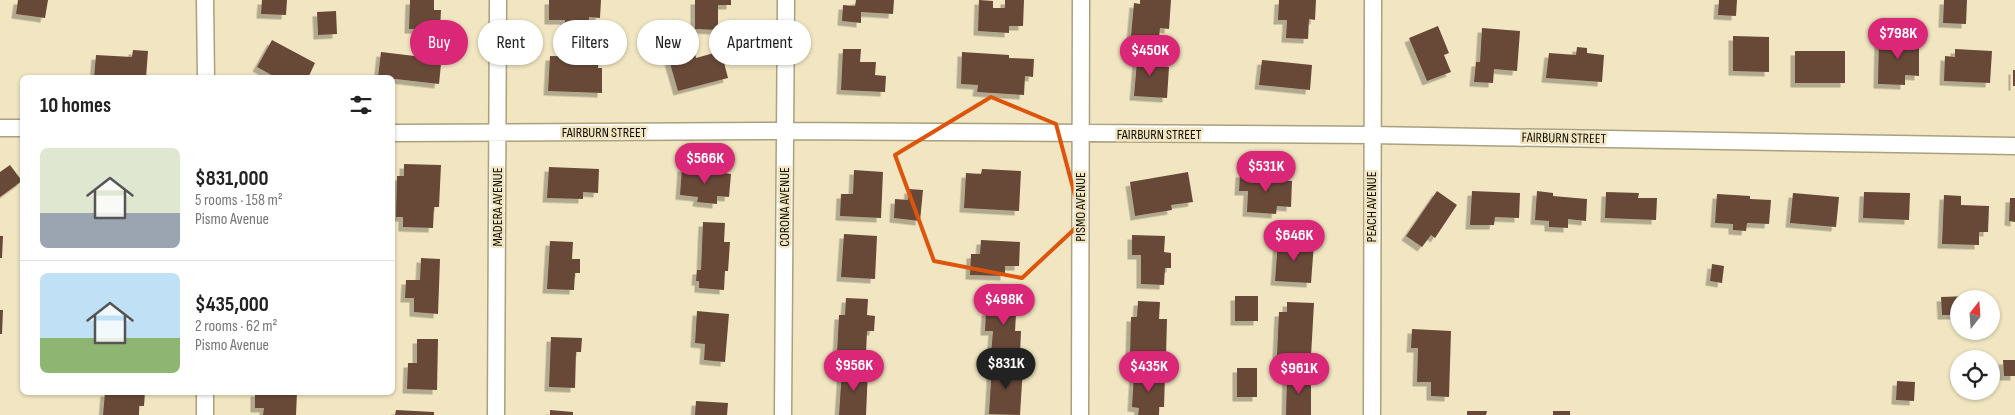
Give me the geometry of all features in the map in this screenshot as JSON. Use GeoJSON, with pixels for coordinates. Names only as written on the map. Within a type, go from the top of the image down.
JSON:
{"type":"FeatureCollection","features":[{"type":"Feature","properties":{"kind":"street"},"geometry":{"type":"LineString","coordinates":[[205,0],[206,75]]}},
{"type":"Feature","properties":{"kind":"street","name":"MADERA AVENUE"},"geometry":{"type":"LineString","coordinates":[[496,415],[498,0]]}},
{"type":"Feature","properties":{"kind":"street","name":"CORONA AVENUE"},"geometry":{"type":"LineString","coordinates":[[783,415],[786,0]]}},
{"type":"Feature","properties":{"kind":"street","name":"PISMO AVENUE"},"geometry":{"type":"LineString","coordinates":[[1080,0],[1080,415]]}},
{"type":"Feature","properties":{"kind":"street","name":"PEACH AVENUE"},"geometry":{"type":"LineString","coordinates":[[1372,415],[1371,135],[1373,0]]}},
{"type":"Feature","properties":{"kind":"street"},"geometry":{"type":"LineString","coordinates":[[0,128],[20,128]]}},
{"type":"Feature","properties":{"kind":"street","name":"FAIRBURN STREET"},"geometry":{"type":"LineString","coordinates":[[395,132],[784,131],[1371,135],[2015,146]]}},
{"type":"Feature","properties":{"kind":"street"},"geometry":{"type":"LineString","coordinates":[[205,395],[205,415]]}},
{"type":"Feature","properties":{"kind":"highlighted area"},"geometry":{"type":"Polygon","coordinates":[[[991,97],[1056,124],[1082,222],[1022,278],[934,261],[895,155],[991,97]]]}},
{"type":"Feature","properties":{"kind":"building"},"geometry":{"type":"Polygon","coordinates":[[[18,0],[48,0],[45,18],[16,14],[18,0]]]}},
{"type":"Feature","properties":{"kind":"building"},"geometry":{"type":"Polygon","coordinates":[[[262,0],[287,0],[286,15],[261,14],[262,0]]]}},
{"type":"Feature","properties":{"kind":"building"},"geometry":{"type":"Polygon","coordinates":[[[410,0],[434,0],[434,10],[441,10],[440,20],[410,20],[409,29],[410,0]]]}},
{"type":"Feature","properties":{"kind":"building"},"geometry":{"type":"Polygon","coordinates":[[[549,0],[601,0],[600,18],[589,17],[589,20],[549,20],[549,0]]]}},
{"type":"Feature","properties":{"kind":"building"},"geometry":{"type":"Polygon","coordinates":[[[695,0],[731,0],[731,5],[718,5],[718,20],[709,20],[709,30],[699,29],[699,20],[695,20],[695,0]]]}},
{"type":"Feature","properties":{"kind":"building"},"geometry":{"type":"Polygon","coordinates":[[[856,0],[894,0],[893,14],[861,12],[861,23],[842,21],[843,5],[855,6],[856,0]]]}},
{"type":"Feature","properties":{"kind":"building"},"geometry":{"type":"Polygon","coordinates":[[[979,0],[993,1],[993,8],[1005,8],[1005,0],[1024,0],[1023,26],[1009,26],[1009,33],[978,31],[979,0]]]}},
{"type":"Feature","properties":{"kind":"building"},"geometry":{"type":"Polygon","coordinates":[[[1140,0],[1171,0],[1169,29],[1160,28],[1159,38],[1131,36],[1134,3],[1140,4],[1140,0]]]}},
{"type":"Feature","properties":{"kind":"building"},"geometry":{"type":"Polygon","coordinates":[[[1279,0],[1316,0],[1315,20],[1309,19],[1308,39],[1286,38],[1287,20],[1278,20],[1279,0]]]}},
{"type":"Feature","properties":{"kind":"building"},"geometry":{"type":"Polygon","coordinates":[[[1719,0],[1737,0],[1736,16],[1718,15],[1719,0]]]}},
{"type":"Feature","properties":{"kind":"building"},"geometry":{"type":"Polygon","coordinates":[[[1944,0],[1967,0],[1966,24],[1943,23],[1944,0]]]}},
{"type":"Feature","properties":{"kind":"building"},"geometry":{"type":"Polygon","coordinates":[[[336,11],[337,34],[318,35],[317,12],[336,11]]]}},
{"type":"Feature","properties":{"kind":"building"},"geometry":{"type":"Polygon","coordinates":[[[1438,26],[1449,53],[1444,55],[1451,72],[1427,81],[1409,38],[1438,26]]]}},
{"type":"Feature","properties":{"kind":"building"},"geometry":{"type":"Polygon","coordinates":[[[1482,28],[1520,31],[1517,71],[1494,69],[1493,83],[1474,82],[1476,62],[1480,62],[1482,28]]]}},
{"type":"Feature","properties":{"kind":"building"},"geometry":{"type":"Polygon","coordinates":[[[1733,36],[1769,37],[1769,72],[1733,71],[1733,36]]]}},
{"type":"Feature","properties":{"kind":"building"},"geometry":{"type":"Polygon","coordinates":[[[1879,37],[1919,38],[1919,76],[1905,75],[1905,85],[1878,84],[1879,37]]]}},
{"type":"Feature","properties":{"kind":"building"},"geometry":{"type":"Polygon","coordinates":[[[272,40],[315,63],[309,75],[272,75],[257,67],[272,40]]]}},
{"type":"Feature","properties":{"kind":"building"},"geometry":{"type":"Polygon","coordinates":[[[1577,47],[1587,48],[1587,53],[1604,55],[1602,82],[1546,78],[1549,53],[1576,55],[1577,47]]]}},
{"type":"Feature","properties":{"kind":"building"},"geometry":{"type":"Polygon","coordinates":[[[843,49],[861,49],[860,62],[876,62],[875,75],[886,76],[885,92],[841,90],[843,49]]]}},
{"type":"Feature","properties":{"kind":"building"},"geometry":{"type":"Polygon","coordinates":[[[1955,49],[1992,51],[1990,83],[1944,81],[1945,56],[1955,57],[1955,49]]]}},
{"type":"Feature","properties":{"kind":"building"},"geometry":{"type":"Polygon","coordinates":[[[133,50],[148,51],[146,75],[94,75],[96,55],[132,57],[133,50]]]}},
{"type":"Feature","properties":{"kind":"building"},"geometry":{"type":"Polygon","coordinates":[[[1138,50],[1155,50],[1154,66],[1169,67],[1167,98],[1134,96],[1138,50]]]}},
{"type":"Feature","properties":{"kind":"building"},"geometry":{"type":"Polygon","coordinates":[[[1795,51],[1845,51],[1845,83],[1795,83],[1795,51]]]}},
{"type":"Feature","properties":{"kind":"building"},"geometry":{"type":"Polygon","coordinates":[[[381,52],[410,55],[410,65],[441,65],[439,84],[395,79],[395,75],[378,75],[381,52]]]}},
{"type":"Feature","properties":{"kind":"building"},"geometry":{"type":"Polygon","coordinates":[[[962,52],[1009,55],[1009,58],[1034,59],[1033,77],[1025,76],[1024,95],[977,92],[978,85],[961,84],[962,52]]]}},
{"type":"Feature","properties":{"kind":"building"},"geometry":{"type":"Polygon","coordinates":[[[709,54],[709,65],[725,65],[728,78],[678,91],[670,65],[699,65],[699,57],[709,54]]]}},
{"type":"Feature","properties":{"kind":"building"},"geometry":{"type":"Polygon","coordinates":[[[550,56],[553,56],[553,65],[598,65],[598,68],[602,68],[602,93],[548,91],[550,56]]]}},
{"type":"Feature","properties":{"kind":"building"},"geometry":{"type":"Polygon","coordinates":[[[1262,60],[1312,65],[1310,90],[1259,85],[1262,60]]]}},
{"type":"Feature","properties":{"kind":"building"},"geometry":{"type":"Polygon","coordinates":[[[2013,70],[2015,70],[2015,86],[2013,86],[2013,70]]]}},
{"type":"Feature","properties":{"kind":"building"},"geometry":{"type":"Polygon","coordinates":[[[404,164],[441,165],[439,207],[434,207],[433,228],[403,227],[403,217],[396,217],[397,176],[404,176],[404,164]]]}},
{"type":"Feature","properties":{"kind":"building"},"geometry":{"type":"Polygon","coordinates":[[[10,165],[20,178],[20,182],[0,197],[0,172],[10,165]]]}},
{"type":"Feature","properties":{"kind":"building"},"geometry":{"type":"Polygon","coordinates":[[[549,167],[599,169],[598,193],[583,192],[583,199],[547,198],[549,167]]]}},
{"type":"Feature","properties":{"kind":"building"},"geometry":{"type":"Polygon","coordinates":[[[682,167],[731,174],[729,197],[717,196],[717,204],[697,202],[698,197],[680,195],[682,167]]]}},
{"type":"Feature","properties":{"kind":"building"},"geometry":{"type":"Polygon","coordinates":[[[982,169],[1021,171],[1019,211],[964,208],[966,173],[981,174],[982,169]]]}},
{"type":"Feature","properties":{"kind":"building"},"geometry":{"type":"Polygon","coordinates":[[[854,170],[883,172],[881,218],[840,216],[841,194],[853,194],[854,170]]]}},
{"type":"Feature","properties":{"kind":"building"},"geometry":{"type":"Polygon","coordinates":[[[1188,172],[1193,202],[1171,205],[1172,210],[1135,216],[1130,182],[1188,172]]]}},
{"type":"Feature","properties":{"kind":"building"},"geometry":{"type":"Polygon","coordinates":[[[1240,173],[1277,175],[1277,180],[1292,181],[1291,207],[1277,206],[1276,214],[1247,212],[1248,191],[1239,191],[1240,173]]]}},
{"type":"Feature","properties":{"kind":"building"},"geometry":{"type":"Polygon","coordinates":[[[909,189],[923,190],[920,221],[894,218],[895,199],[908,200],[909,189]]]}},
{"type":"Feature","properties":{"kind":"building"},"geometry":{"type":"Polygon","coordinates":[[[1437,191],[1457,205],[1435,238],[1431,235],[1422,247],[1406,236],[1437,191]]]}},
{"type":"Feature","properties":{"kind":"building"},"geometry":{"type":"Polygon","coordinates":[[[1472,191],[1520,193],[1519,218],[1495,217],[1494,225],[1470,225],[1472,191]]]}},
{"type":"Feature","properties":{"kind":"building"},"geometry":{"type":"Polygon","coordinates":[[[1537,191],[1553,193],[1553,196],[1587,199],[1586,221],[1568,219],[1568,228],[1549,227],[1549,221],[1535,220],[1537,191]]]}},
{"type":"Feature","properties":{"kind":"building"},"geometry":{"type":"Polygon","coordinates":[[[1606,192],[1639,193],[1638,198],[1657,198],[1656,220],[1605,218],[1606,192]]]}},
{"type":"Feature","properties":{"kind":"building"},"geometry":{"type":"Polygon","coordinates":[[[1864,192],[1910,193],[1909,220],[1863,218],[1864,192]]]}},
{"type":"Feature","properties":{"kind":"building"},"geometry":{"type":"Polygon","coordinates":[[[1793,193],[1839,197],[1836,227],[1790,223],[1793,193]]]}},
{"type":"Feature","properties":{"kind":"building"},"geometry":{"type":"Polygon","coordinates":[[[1717,194],[1750,196],[1750,199],[1771,200],[1769,224],[1747,223],[1746,231],[1733,230],[1733,224],[1715,223],[1717,194]]]}},
{"type":"Feature","properties":{"kind":"building"},"geometry":{"type":"Polygon","coordinates":[[[1944,195],[1961,196],[1961,205],[1989,206],[1988,232],[1979,232],[1979,245],[1942,244],[1944,195]]]}},
{"type":"Feature","properties":{"kind":"building"},"geometry":{"type":"Polygon","coordinates":[[[2010,198],[2015,198],[2015,222],[2009,221],[2010,198]]]}},
{"type":"Feature","properties":{"kind":"building"},"geometry":{"type":"Polygon","coordinates":[[[703,222],[725,223],[724,242],[730,242],[728,271],[725,271],[724,290],[699,288],[699,281],[696,281],[697,270],[701,270],[703,222]]]}},
{"type":"Feature","properties":{"kind":"building"},"geometry":{"type":"Polygon","coordinates":[[[844,234],[877,236],[875,279],[841,277],[844,234]]]}},
{"type":"Feature","properties":{"kind":"building"},"geometry":{"type":"Polygon","coordinates":[[[1132,235],[1165,236],[1164,252],[1171,253],[1171,268],[1165,268],[1164,285],[1141,284],[1141,255],[1132,255],[1132,235]]]}},
{"type":"Feature","properties":{"kind":"building"},"geometry":{"type":"Polygon","coordinates":[[[0,236],[3,236],[2,258],[0,258],[0,236]]]}},
{"type":"Feature","properties":{"kind":"building"},"geometry":{"type":"Polygon","coordinates":[[[981,240],[1020,242],[1019,266],[1005,266],[1005,276],[970,275],[971,254],[980,254],[981,240]]]}},
{"type":"Feature","properties":{"kind":"building"},"geometry":{"type":"Polygon","coordinates":[[[1278,240],[1314,243],[1311,283],[1275,281],[1278,240]]]}},
{"type":"Feature","properties":{"kind":"building"},"geometry":{"type":"Polygon","coordinates":[[[550,241],[573,242],[572,259],[580,259],[580,273],[575,273],[574,290],[547,289],[550,241]]]}},
{"type":"Feature","properties":{"kind":"building"},"geometry":{"type":"Polygon","coordinates":[[[421,258],[440,259],[438,314],[414,312],[414,298],[405,298],[406,280],[420,280],[421,258]]]}},
{"type":"Feature","properties":{"kind":"building"},"geometry":{"type":"Polygon","coordinates":[[[1712,264],[1724,266],[1722,283],[1710,281],[1712,264]]]}},
{"type":"Feature","properties":{"kind":"building"},"geometry":{"type":"Polygon","coordinates":[[[992,296],[1017,297],[1015,331],[1021,331],[1020,355],[991,354],[993,331],[985,331],[986,311],[992,311],[992,296]]]}},
{"type":"Feature","properties":{"kind":"building"},"geometry":{"type":"Polygon","coordinates":[[[1235,296],[1258,296],[1258,321],[1235,321],[1235,296]]]}},
{"type":"Feature","properties":{"kind":"building"},"geometry":{"type":"Polygon","coordinates":[[[1941,297],[1950,297],[1950,315],[1942,315],[1941,297]]]}},
{"type":"Feature","properties":{"kind":"building"},"geometry":{"type":"Polygon","coordinates":[[[846,298],[868,299],[867,315],[875,316],[874,331],[867,331],[866,354],[837,353],[839,315],[845,315],[846,298]]]}},
{"type":"Feature","properties":{"kind":"building"},"geometry":{"type":"Polygon","coordinates":[[[1138,301],[1160,302],[1159,319],[1167,319],[1166,356],[1130,355],[1131,317],[1137,317],[1138,301]]]}},
{"type":"Feature","properties":{"kind":"building"},"geometry":{"type":"Polygon","coordinates":[[[1287,302],[1314,303],[1311,356],[1277,355],[1279,312],[1287,312],[1287,302]]]}},
{"type":"Feature","properties":{"kind":"building"},"geometry":{"type":"Polygon","coordinates":[[[0,310],[3,310],[2,334],[0,334],[0,310]]]}},
{"type":"Feature","properties":{"kind":"building"},"geometry":{"type":"Polygon","coordinates":[[[697,311],[729,314],[725,362],[704,360],[705,344],[695,343],[697,311]]]}},
{"type":"Feature","properties":{"kind":"building"},"geometry":{"type":"Polygon","coordinates":[[[1412,329],[1451,331],[1449,397],[1431,396],[1431,382],[1417,382],[1418,348],[1411,348],[1412,329]]]}},
{"type":"Feature","properties":{"kind":"building"},"geometry":{"type":"Polygon","coordinates":[[[551,337],[582,338],[581,352],[576,352],[575,388],[549,387],[551,337]]]}},
{"type":"Feature","properties":{"kind":"building"},"geometry":{"type":"Polygon","coordinates":[[[417,339],[438,339],[437,390],[407,389],[408,363],[417,363],[417,339]]]}},
{"type":"Feature","properties":{"kind":"building"},"geometry":{"type":"Polygon","coordinates":[[[2003,360],[2015,360],[2015,376],[2004,376],[2003,360]]]}},
{"type":"Feature","properties":{"kind":"building"},"geometry":{"type":"Polygon","coordinates":[[[992,364],[1023,366],[1020,415],[989,414],[992,364]]]}},
{"type":"Feature","properties":{"kind":"building"},"geometry":{"type":"Polygon","coordinates":[[[1237,368],[1257,368],[1257,397],[1237,397],[1237,368]]]}},
{"type":"Feature","properties":{"kind":"building"},"geometry":{"type":"Polygon","coordinates":[[[842,369],[868,370],[866,415],[839,415],[842,369]]]}},
{"type":"Feature","properties":{"kind":"building"},"geometry":{"type":"Polygon","coordinates":[[[1134,373],[1165,375],[1164,407],[1159,407],[1159,415],[1138,415],[1139,408],[1132,407],[1134,373]]]}},
{"type":"Feature","properties":{"kind":"building"},"geometry":{"type":"Polygon","coordinates":[[[1287,374],[1311,375],[1311,415],[1286,415],[1287,374]]]}},
{"type":"Feature","properties":{"kind":"building"},"geometry":{"type":"Polygon","coordinates":[[[1897,381],[1915,382],[1914,401],[1896,400],[1897,381]]]}},
{"type":"Feature","properties":{"kind":"building"},"geometry":{"type":"Polygon","coordinates":[[[105,395],[145,395],[144,406],[139,406],[139,415],[103,415],[105,395]]]}},
{"type":"Feature","properties":{"kind":"building"},"geometry":{"type":"Polygon","coordinates":[[[255,395],[297,395],[296,415],[263,415],[264,408],[255,408],[255,395]]]}},
{"type":"Feature","properties":{"kind":"building"},"geometry":{"type":"Polygon","coordinates":[[[696,401],[728,403],[727,415],[695,415],[696,401]]]}},
{"type":"Feature","properties":{"kind":"building"},"geometry":{"type":"Polygon","coordinates":[[[396,410],[434,412],[434,415],[395,415],[396,410]]]}},
{"type":"Feature","properties":{"kind":"building"},"geometry":{"type":"Polygon","coordinates":[[[550,410],[573,412],[573,415],[550,415],[550,410]]]}},
{"type":"Feature","properties":{"kind":"building"},"geometry":{"type":"Polygon","coordinates":[[[1467,411],[1487,411],[1486,415],[1467,415],[1467,411]]]}},
{"type":"Feature","properties":{"kind":"building"},"geometry":{"type":"Polygon","coordinates":[[[1553,411],[1570,411],[1570,415],[1553,415],[1553,411]]]}}]}
